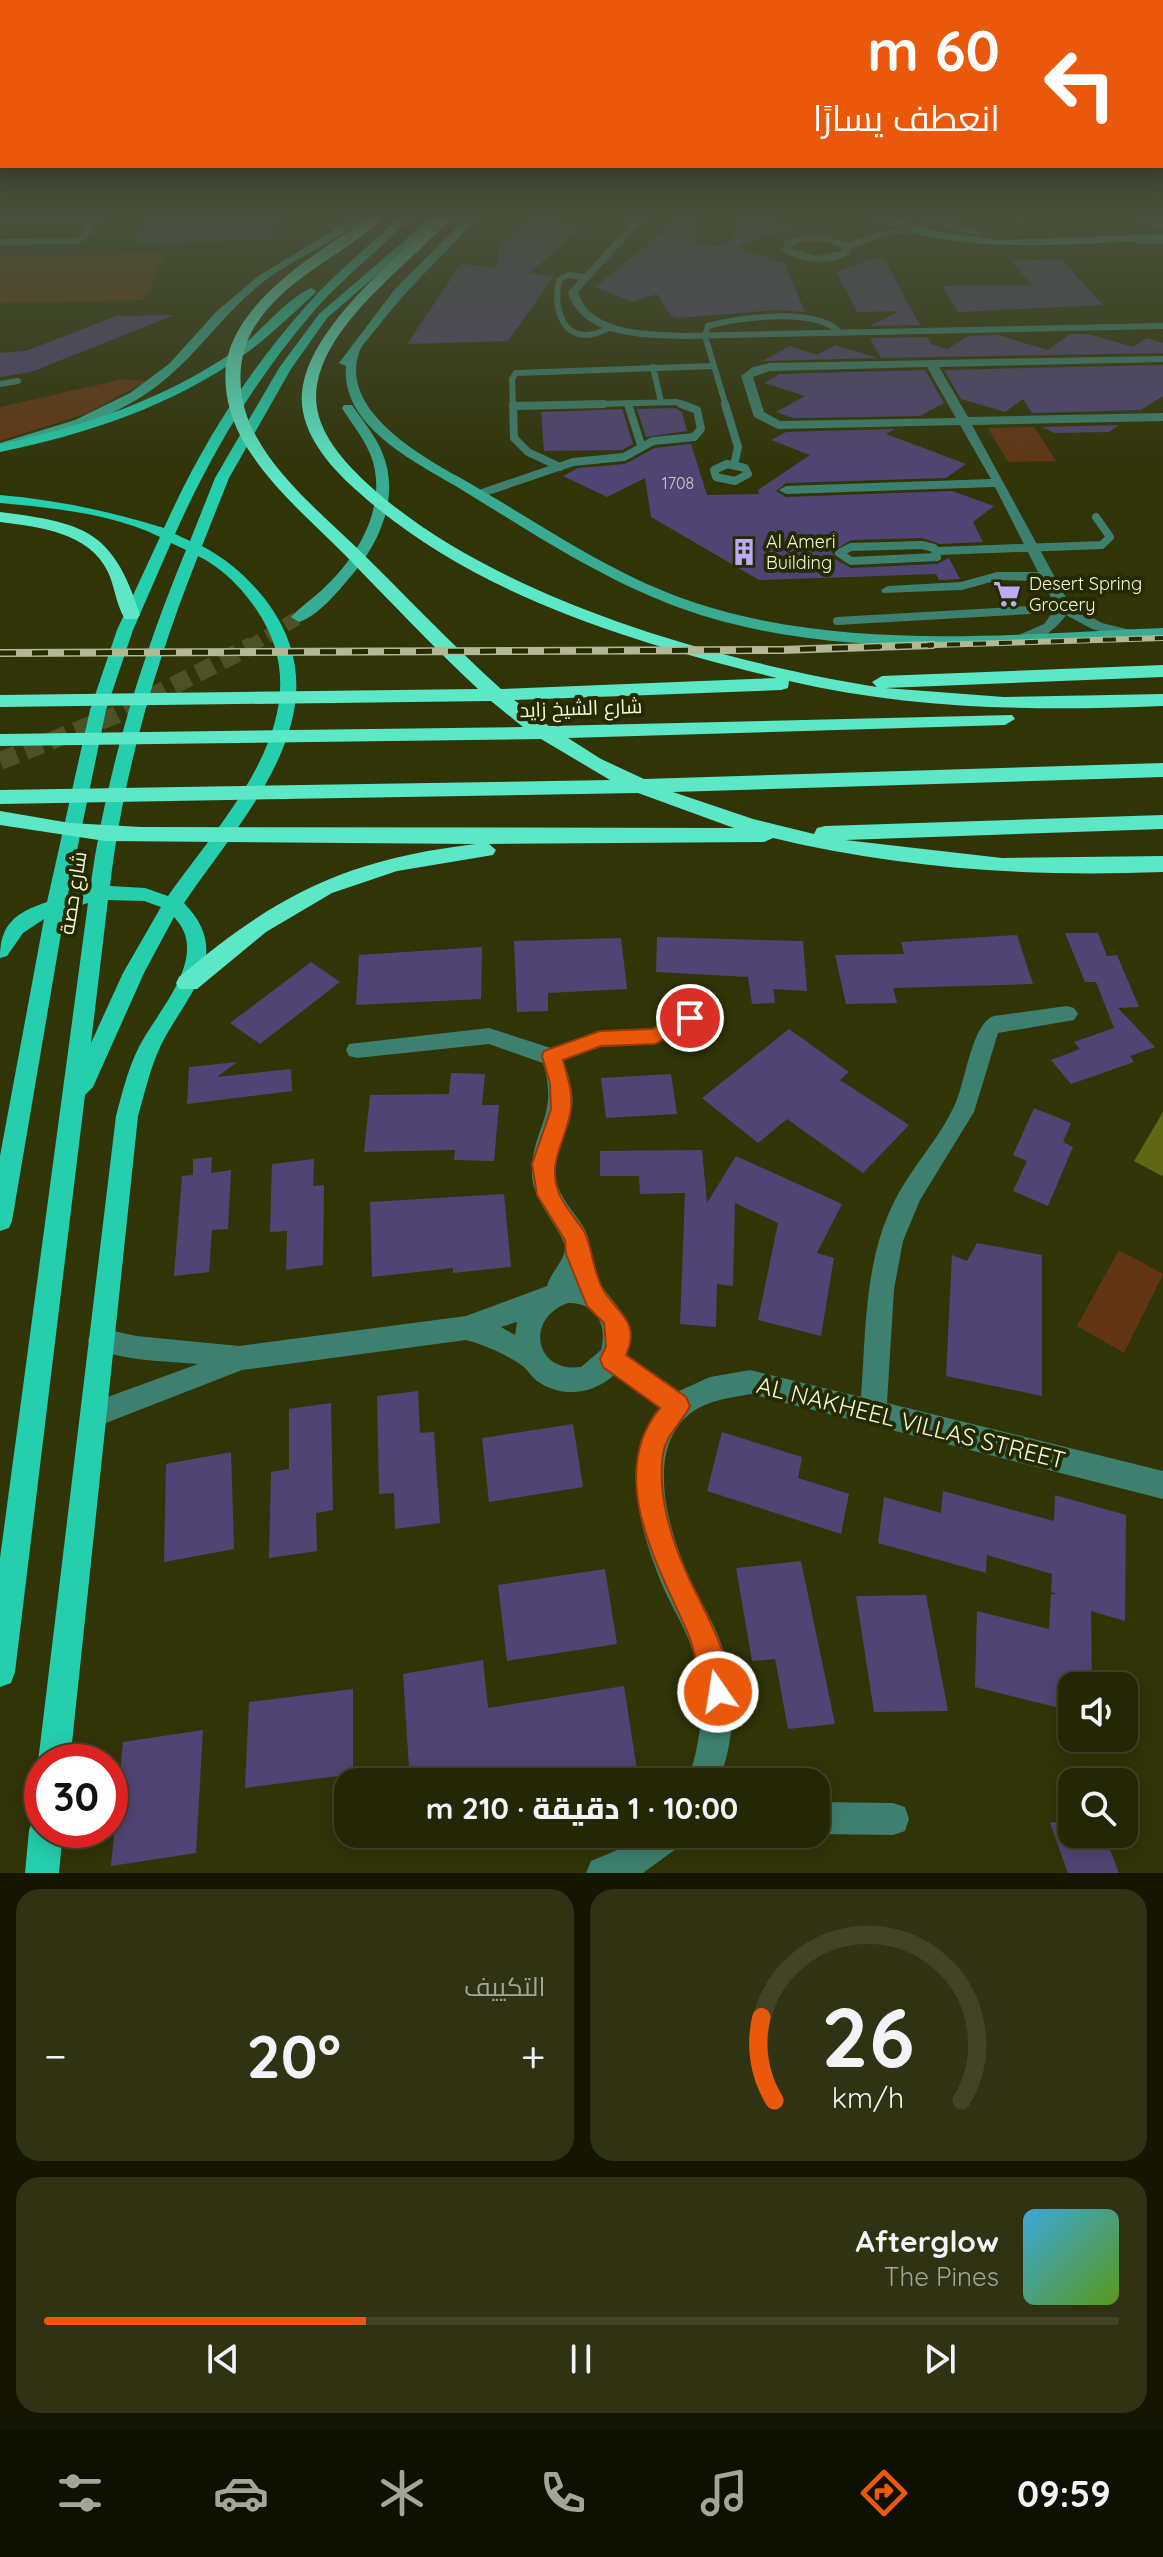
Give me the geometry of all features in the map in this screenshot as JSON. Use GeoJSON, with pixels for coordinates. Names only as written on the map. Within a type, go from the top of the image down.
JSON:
{"type":"FeatureCollection","features":[{"type":"Feature","properties":{"kind":"highway"},"geometry":{"type":"LineString","coordinates":[[263,304],[239,344],[233,387],[245,433],[280,481],[466,667],[529,723],[587,758],[655,791],[733,819],[819,841],[955,862],[1048,867],[1163,864]]}},
{"type":"Feature","properties":{"kind":"highway"},"geometry":{"type":"LineString","coordinates":[[361,304],[314,368],[309,394],[312,421],[337,463],[396,517],[494,576],[580,612],[753,668],[865,691],[998,705],[1163,700]]}},
{"type":"Feature","properties":{"kind":"highway"},"geometry":{"type":"LineString","coordinates":[[0,517],[45,524],[91,542],[115,567],[128,622]]}},
{"type":"Feature","properties":{"kind":"highway"},"geometry":{"type":"LineString","coordinates":[[0,701],[555,694],[1163,671]]}},
{"type":"Feature","properties":{"kind":"highway"},"geometry":{"type":"LineString","coordinates":[[1084,675],[1163,678]]}},
{"type":"Feature","properties":{"kind":"highway","name":"شارع الشيخ زايد"},"geometry":{"type":"LineString","coordinates":[[0,740],[394,737],[1163,714]]}},
{"type":"Feature","properties":{"kind":"highway"},"geometry":{"type":"LineString","coordinates":[[0,797],[752,784],[1163,770]]}},
{"type":"Feature","properties":{"kind":"highway"},"geometry":{"type":"LineString","coordinates":[[0,818],[65,830],[620,838],[1163,822]]}},
{"type":"Feature","properties":{"kind":"highway"},"geometry":{"type":"LineString","coordinates":[[188,983],[244,933],[280,909],[358,873],[442,854],[620,838]]}},
{"type":"Feature","properties":{"kind":"main road"},"geometry":{"type":"LineString","coordinates":[[0,448],[81,421],[144,389],[164,375],[231,304]]}},
{"type":"Feature","properties":{"kind":"main road"},"geometry":{"type":"LineString","coordinates":[[0,448],[102,420],[207,373],[255,342],[297,304]]}},
{"type":"Feature","properties":{"kind":"main road","name":"شارع حصة"},"geometry":{"type":"LineString","coordinates":[[0,1221],[68,837],[93,725],[128,622],[190,485],[233,410],[314,304]]}},
{"type":"Feature","properties":{"kind":"main road","name":"شارع حصة"},"geometry":{"type":"LineString","coordinates":[[0,1672],[75,1102],[92,939],[126,750],[161,630],[211,500],[285,368],[334,304]]}},
{"type":"Feature","properties":{"kind":"main road"},"geometry":{"type":"LineString","coordinates":[[299,617],[340,583],[354,565],[372,532],[381,502],[379,461],[368,436],[343,400],[339,387],[341,371],[389,304]]}},
{"type":"Feature","properties":{"kind":"main road"},"geometry":{"type":"LineString","coordinates":[[353,353],[352,385],[356,398],[375,422],[421,459],[617,574],[689,606],[794,632],[856,640],[1163,633]]}},
{"type":"Feature","properties":{"kind":"main road"},"geometry":{"type":"LineString","coordinates":[[0,499],[68,505],[121,517],[167,533],[208,554],[241,580],[268,611],[284,648],[288,667],[286,711],[272,758],[244,808],[157,929],[75,1102]]}},
{"type":"Feature","properties":{"kind":"main road"},"geometry":{"type":"LineString","coordinates":[[0,951],[3,944],[29,919],[65,901],[105,892],[142,893],[173,905],[193,926],[197,952],[188,983],[151,1042],[127,1116],[56,1744]]}},
{"type":"Feature","properties":{"kind":"main road"},"geometry":{"type":"LineString","coordinates":[[42,1873],[44,1848]]}},
{"type":"Feature","properties":{"kind":"street"},"geometry":{"type":"LineString","coordinates":[[576,304],[592,319],[610,327],[665,336],[1163,326]]}},
{"type":"Feature","properties":{"kind":"street"},"geometry":{"type":"LineString","coordinates":[[1160,421],[778,425],[758,414],[747,376],[763,368],[1163,359]]}},
{"type":"Feature","properties":{"kind":"street"},"geometry":{"type":"LineString","coordinates":[[931,364],[1000,483],[1063,605],[1097,626],[1129,634]]}},
{"type":"Feature","properties":{"kind":"street"},"geometry":{"type":"LineString","coordinates":[[786,490],[1000,483]]}},
{"type":"Feature","properties":{"kind":"street"},"geometry":{"type":"LineString","coordinates":[[888,590],[962,586],[997,576],[1049,577]]}},
{"type":"Feature","properties":{"kind":"street"},"geometry":{"type":"LineString","coordinates":[[1027,637],[1049,627],[1063,605]]}},
{"type":"Feature","properties":{"kind":"street"},"geometry":{"type":"LineString","coordinates":[[873,1413],[885,1275],[897,1222],[916,1182],[943,1146],[969,1100],[988,1030],[994,1024],[1067,1014]]}},
{"type":"Feature","properties":{"kind":"street"},"geometry":{"type":"LineString","coordinates":[[357,1050],[489,1036],[515,1043],[534,1054],[551,1056],[600,1039],[655,1036],[690,1018]]}},
{"type":"Feature","properties":{"kind":"street"},"geometry":{"type":"LineString","coordinates":[[466,1328],[489,1334],[531,1358],[540,1368],[564,1379],[592,1375],[612,1359],[618,1346],[615,1319],[595,1299],[578,1254],[576,1237],[555,1210],[544,1180],[545,1149],[561,1109],[560,1083],[551,1056]]}},
{"type":"Feature","properties":{"kind":"street"},"geometry":{"type":"LineString","coordinates":[[531,1358],[525,1337],[531,1315],[552,1298],[568,1266],[578,1254]]}},
{"type":"Feature","properties":{"kind":"street"},"geometry":{"type":"LineString","coordinates":[[93,1415],[140,1395],[203,1375],[239,1358],[466,1328],[552,1298],[581,1294],[595,1299]]}},
{"type":"Feature","properties":{"kind":"street"},"geometry":{"type":"LineString","coordinates":[[101,1340],[142,1350],[190,1349],[239,1358]]}},
{"type":"Feature","properties":{"kind":"street"},"geometry":{"type":"LineString","coordinates":[[612,1359],[678,1406]]}},
{"type":"Feature","properties":{"kind":"street","name":"AL NAKHEEL VILLAS STREET"},"geometry":{"type":"LineString","coordinates":[[707,1768],[718,1725],[718,1692],[701,1631],[675,1579],[657,1527],[648,1476],[651,1449],[661,1425],[678,1406],[699,1392],[724,1384],[750,1382],[1163,1485]]}},
{"type":"Feature","properties":{"kind":"street"},"geometry":{"type":"LineString","coordinates":[[830,1818],[893,1819]]}},
{"type":"Feature","properties":{"kind":"street"},"geometry":{"type":"LineString","coordinates":[[603,1873],[634,1860],[650,1848]]}},
{"type":"Feature","properties":{"kind":"lane"},"geometry":{"type":"LineString","coordinates":[[557,304],[562,323],[571,334],[583,337],[600,334],[610,327]]}},
{"type":"Feature","properties":{"kind":"lane"},"geometry":{"type":"LineString","coordinates":[[705,336],[738,447],[734,465]]}},
{"type":"Feature","properties":{"kind":"lane"},"geometry":{"type":"LineString","coordinates":[[560,467],[517,443],[513,376],[523,371],[714,366]]}},
{"type":"Feature","properties":{"kind":"lane"},"geometry":{"type":"LineString","coordinates":[[653,367],[661,402]]}},
{"type":"Feature","properties":{"kind":"lane"},"geometry":{"type":"LineString","coordinates":[[0,384],[18,381]]}},
{"type":"Feature","properties":{"kind":"lane"},"geometry":{"type":"LineString","coordinates":[[479,494],[581,461],[624,457],[653,441],[688,439],[701,432],[699,412],[693,407],[661,402],[513,406]]}},
{"type":"Feature","properties":{"kind":"lane"},"geometry":{"type":"LineString","coordinates":[[628,403],[641,445]]}},
{"type":"Feature","properties":{"kind":"lane"},"geometry":{"type":"LineString","coordinates":[[938,551],[937,557],[928,559],[872,561],[851,561],[839,553],[851,547],[922,545],[938,551],[1107,543],[1110,537],[1096,517]]}},
{"type":"Feature","properties":{"kind":"lane"},"geometry":{"type":"LineString","coordinates":[[837,621],[1063,605]]}},
{"type":"Feature","properties":{"kind":"shaded area"},"geometry":{"type":"Polygon","coordinates":[[[123,379],[147,381],[88,413],[0,441],[0,407],[123,379]]]}},
{"type":"Feature","properties":{"kind":"shaded area"},"geometry":{"type":"Polygon","coordinates":[[[1034,427],[1056,461],[1008,462],[988,428],[1034,427]]]}},
{"type":"Feature","properties":{"kind":"shaded area"},"geometry":{"type":"Polygon","coordinates":[[[1163,1112],[1163,1175],[1162,1176],[1134,1161],[1163,1112]]]}},
{"type":"Feature","properties":{"kind":"shaded area"},"geometry":{"type":"Polygon","coordinates":[[[1119,1250],[1163,1274],[1124,1353],[1077,1326],[1119,1250]]]}},
{"type":"Feature","properties":{"kind":"building"},"geometry":{"type":"Polygon","coordinates":[[[434,304],[534,304],[508,341],[407,344],[434,304]]]}},
{"type":"Feature","properties":{"kind":"building"},"geometry":{"type":"Polygon","coordinates":[[[664,304],[802,304],[805,312],[777,310],[671,316],[664,304]]]}},
{"type":"Feature","properties":{"kind":"building"},"geometry":{"type":"Polygon","coordinates":[[[853,304],[909,304],[920,325],[870,326],[899,311],[857,312],[853,304]]]}},
{"type":"Feature","properties":{"kind":"building"},"geometry":{"type":"Polygon","coordinates":[[[953,304],[1103,305],[958,312],[953,304]]]}},
{"type":"Feature","properties":{"kind":"building"},"geometry":{"type":"Polygon","coordinates":[[[174,315],[31,372],[0,377],[0,353],[26,351],[116,316],[174,315]]]}},
{"type":"Feature","properties":{"kind":"building"},"geometry":{"type":"Polygon","coordinates":[[[1070,334],[1089,334],[1133,347],[1147,338],[1163,343],[1163,353],[881,358],[870,338],[927,337],[931,344],[947,349],[968,336],[998,335],[1048,350],[1070,334]]]}},
{"type":"Feature","properties":{"kind":"building"},"geometry":{"type":"Polygon","coordinates":[[[835,345],[878,358],[762,361],[790,346],[817,355],[835,345]]]}},
{"type":"Feature","properties":{"kind":"building"},"geometry":{"type":"Polygon","coordinates":[[[1163,365],[1163,396],[1141,410],[1032,413],[1023,399],[1005,412],[961,399],[944,370],[1163,365]]]}},
{"type":"Feature","properties":{"kind":"building"},"geometry":{"type":"Polygon","coordinates":[[[925,370],[944,403],[920,416],[793,418],[776,412],[805,396],[764,383],[780,374],[925,370]]]}},
{"type":"Feature","properties":{"kind":"building"},"geometry":{"type":"Polygon","coordinates":[[[675,408],[682,412],[687,431],[646,437],[637,409],[675,408]]]}},
{"type":"Feature","properties":{"kind":"building"},"geometry":{"type":"Polygon","coordinates":[[[622,409],[633,444],[622,450],[544,451],[541,412],[622,409]]]}},
{"type":"Feature","properties":{"kind":"building"},"geometry":{"type":"Polygon","coordinates":[[[1119,425],[1109,432],[1055,433],[1041,427],[1119,425]]]}},
{"type":"Feature","properties":{"kind":"building"},"geometry":{"type":"Polygon","coordinates":[[[895,429],[886,434],[966,464],[946,478],[786,483],[776,491],[786,497],[952,491],[994,506],[973,522],[983,542],[940,544],[922,538],[851,540],[832,552],[835,559],[851,568],[937,564],[949,558],[960,579],[939,580],[936,574],[759,580],[651,517],[645,478],[607,497],[563,476],[578,468],[625,464],[655,448],[691,444],[707,495],[759,494],[758,490],[810,455],[771,440],[786,432],[895,429]]]}},
{"type":"Feature","properties":{"kind":"building"},"geometry":{"type":"Polygon","coordinates":[[[1065,933],[1098,933],[1107,956],[1117,955],[1139,1007],[1118,1008],[1155,1047],[1130,1056],[1134,1062],[1071,1084],[1051,1060],[1080,1049],[1074,1042],[1114,1028],[1096,982],[1085,982],[1065,933]]]}},
{"type":"Feature","properties":{"kind":"building"},"geometry":{"type":"Polygon","coordinates":[[[1017,935],[1033,984],[893,988],[897,1003],[846,1004],[835,955],[904,954],[901,942],[1017,935]]]}},
{"type":"Feature","properties":{"kind":"building"},"geometry":{"type":"Polygon","coordinates":[[[657,937],[803,941],[807,991],[773,989],[775,1003],[752,1004],[748,977],[656,972],[657,937]]]}},
{"type":"Feature","properties":{"kind":"building"},"geometry":{"type":"Polygon","coordinates":[[[621,938],[627,989],[548,993],[548,1011],[517,1012],[514,941],[621,938]]]}},
{"type":"Feature","properties":{"kind":"building"},"geometry":{"type":"Polygon","coordinates":[[[482,947],[481,999],[356,1005],[359,955],[482,947]]]}},
{"type":"Feature","properties":{"kind":"building"},"geometry":{"type":"Polygon","coordinates":[[[311,962],[340,982],[260,1044],[230,1023],[311,962]]]}},
{"type":"Feature","properties":{"kind":"building"},"geometry":{"type":"Polygon","coordinates":[[[789,1029],[849,1072],[840,1080],[909,1125],[863,1173],[787,1119],[758,1143],[702,1098],[789,1029]]]}},
{"type":"Feature","properties":{"kind":"building"},"geometry":{"type":"Polygon","coordinates":[[[237,1062],[217,1077],[291,1069],[292,1091],[187,1104],[189,1067],[237,1062]]]}},
{"type":"Feature","properties":{"kind":"building"},"geometry":{"type":"Polygon","coordinates":[[[451,1073],[485,1074],[482,1105],[499,1105],[494,1161],[454,1160],[455,1150],[364,1152],[370,1095],[449,1094],[451,1073]]]}},
{"type":"Feature","properties":{"kind":"building"},"geometry":{"type":"Polygon","coordinates":[[[671,1074],[677,1114],[606,1118],[601,1078],[671,1074]]]}},
{"type":"Feature","properties":{"kind":"building"},"geometry":{"type":"Polygon","coordinates":[[[1034,1108],[1071,1123],[1063,1142],[1073,1147],[1048,1206],[1013,1191],[1027,1161],[1013,1155],[1034,1108]]]}},
{"type":"Feature","properties":{"kind":"building"},"geometry":{"type":"Polygon","coordinates":[[[702,1150],[707,1203],[736,1156],[842,1204],[817,1253],[834,1258],[821,1336],[758,1320],[778,1223],[735,1203],[733,1286],[717,1284],[716,1327],[680,1324],[685,1193],[640,1194],[639,1176],[600,1176],[600,1151],[702,1150]]]}},
{"type":"Feature","properties":{"kind":"building"},"geometry":{"type":"Polygon","coordinates":[[[212,1157],[211,1173],[231,1170],[228,1229],[212,1230],[209,1272],[174,1276],[182,1176],[193,1175],[193,1159],[212,1157]]]}},
{"type":"Feature","properties":{"kind":"building"},"geometry":{"type":"Polygon","coordinates":[[[314,1159],[313,1186],[324,1185],[323,1265],[286,1270],[287,1231],[270,1232],[272,1164],[314,1159]]]}},
{"type":"Feature","properties":{"kind":"building"},"geometry":{"type":"Polygon","coordinates":[[[504,1194],[511,1267],[453,1273],[453,1268],[372,1277],[370,1202],[504,1194]]]}},
{"type":"Feature","properties":{"kind":"building"},"geometry":{"type":"Polygon","coordinates":[[[977,1243],[1042,1255],[1042,1396],[946,1376],[952,1255],[967,1261],[977,1243]]]}},
{"type":"Feature","properties":{"kind":"building"},"geometry":{"type":"Polygon","coordinates":[[[418,1391],[420,1433],[434,1432],[440,1523],[395,1529],[394,1493],[379,1494],[377,1396],[418,1391]]]}},
{"type":"Feature","properties":{"kind":"building"},"geometry":{"type":"Polygon","coordinates":[[[331,1403],[333,1510],[316,1513],[317,1551],[269,1558],[271,1472],[289,1469],[289,1409],[331,1403]]]}},
{"type":"Feature","properties":{"kind":"building"},"geometry":{"type":"Polygon","coordinates":[[[573,1424],[583,1487],[489,1502],[482,1438],[573,1424]]]}},
{"type":"Feature","properties":{"kind":"building"},"geometry":{"type":"Polygon","coordinates":[[[722,1432],[802,1457],[798,1478],[849,1494],[841,1534],[707,1491],[722,1432]]]}},
{"type":"Feature","properties":{"kind":"building"},"geometry":{"type":"Polygon","coordinates":[[[231,1452],[234,1549],[164,1562],[166,1464],[231,1452]]]}},
{"type":"Feature","properties":{"kind":"building"},"geometry":{"type":"Polygon","coordinates":[[[943,1491],[1054,1521],[1055,1495],[1126,1515],[1125,1621],[1091,1611],[1092,1672],[1058,1672],[1058,1708],[975,1687],[977,1611],[1049,1629],[1051,1594],[1058,1594],[1051,1592],[1052,1574],[987,1555],[986,1573],[878,1543],[884,1497],[941,1513],[943,1491]]]}},
{"type":"Feature","properties":{"kind":"building"},"geometry":{"type":"Polygon","coordinates":[[[801,1561],[835,1724],[788,1729],[775,1659],[752,1661],[736,1568],[801,1561]]]}},
{"type":"Feature","properties":{"kind":"building"},"geometry":{"type":"Polygon","coordinates":[[[605,1569],[617,1644],[507,1661],[498,1585],[605,1569]]]}},
{"type":"Feature","properties":{"kind":"building"},"geometry":{"type":"Polygon","coordinates":[[[926,1595],[948,1711],[874,1712],[856,1596],[926,1595]]]}},
{"type":"Feature","properties":{"kind":"building"},"geometry":{"type":"Polygon","coordinates":[[[483,1660],[488,1708],[624,1686],[637,1768],[409,1768],[403,1674],[483,1660]]]}},
{"type":"Feature","properties":{"kind":"building"},"geometry":{"type":"Polygon","coordinates":[[[353,1689],[353,1768],[334,1768],[334,1776],[245,1788],[249,1702],[353,1689]]]}},
{"type":"Feature","properties":{"kind":"building"},"geometry":{"type":"Polygon","coordinates":[[[203,1730],[196,1853],[111,1866],[113,1848],[128,1848],[128,1744],[123,1742],[203,1730]]]}},
{"type":"Feature","properties":{"kind":"building"},"geometry":{"type":"Polygon","coordinates":[[[1058,1822],[1058,1845],[1050,1823],[1058,1822]]]}},
{"type":"Feature","properties":{"kind":"building"},"geometry":{"type":"Polygon","coordinates":[[[1059,1848],[1109,1848],[1119,1873],[1068,1873],[1059,1848]]]}},
{"type":"Feature","properties":{"kind":"tunnel"},"geometry":{"type":"LineString","coordinates":[[249,647],[299,617]]}},
{"type":"Feature","properties":{"kind":"tunnel"},"geometry":{"type":"LineString","coordinates":[[0,761],[116,715],[253,645]]}},
{"type":"Feature","properties":{"kind":"railway"},"geometry":{"type":"LineString","coordinates":[[915,646],[1163,638]]}},
{"type":"Feature","properties":{"kind":"railway"},"geometry":{"type":"LineString","coordinates":[[915,646],[933,645]]}},
{"type":"Feature","properties":{"kind":"railway"},"geometry":{"type":"LineString","coordinates":[[0,653],[781,650],[915,646]]}},
{"type":"Feature","properties":{"kind":"railway"},"geometry":{"type":"LineString","coordinates":[[869,647],[915,646]]}},
{"type":"Feature","properties":{"kind":"place","name":"Al Ameri Building"},"geometry":{"type":"Point","coordinates":[744,552]}},
{"type":"Feature","properties":{"kind":"place","name":"Desert Spring Grocery"},"geometry":{"type":"Point","coordinates":[1007,594]}},
{"type":"Feature","properties":{"kind":"route"},"geometry":{"type":"LineString","coordinates":[[690,1018],[674,1029],[655,1036],[600,1039],[551,1056],[562,1096],[561,1109],[545,1149],[543,1164],[548,1195],[555,1210],[568,1222],[576,1237],[578,1254],[595,1299],[607,1307],[615,1319],[619,1332],[618,1346],[612,1359],[678,1406],[661,1425],[651,1449],[648,1476],[657,1527],[675,1579],[712,1660],[718,1692]]}}]}
